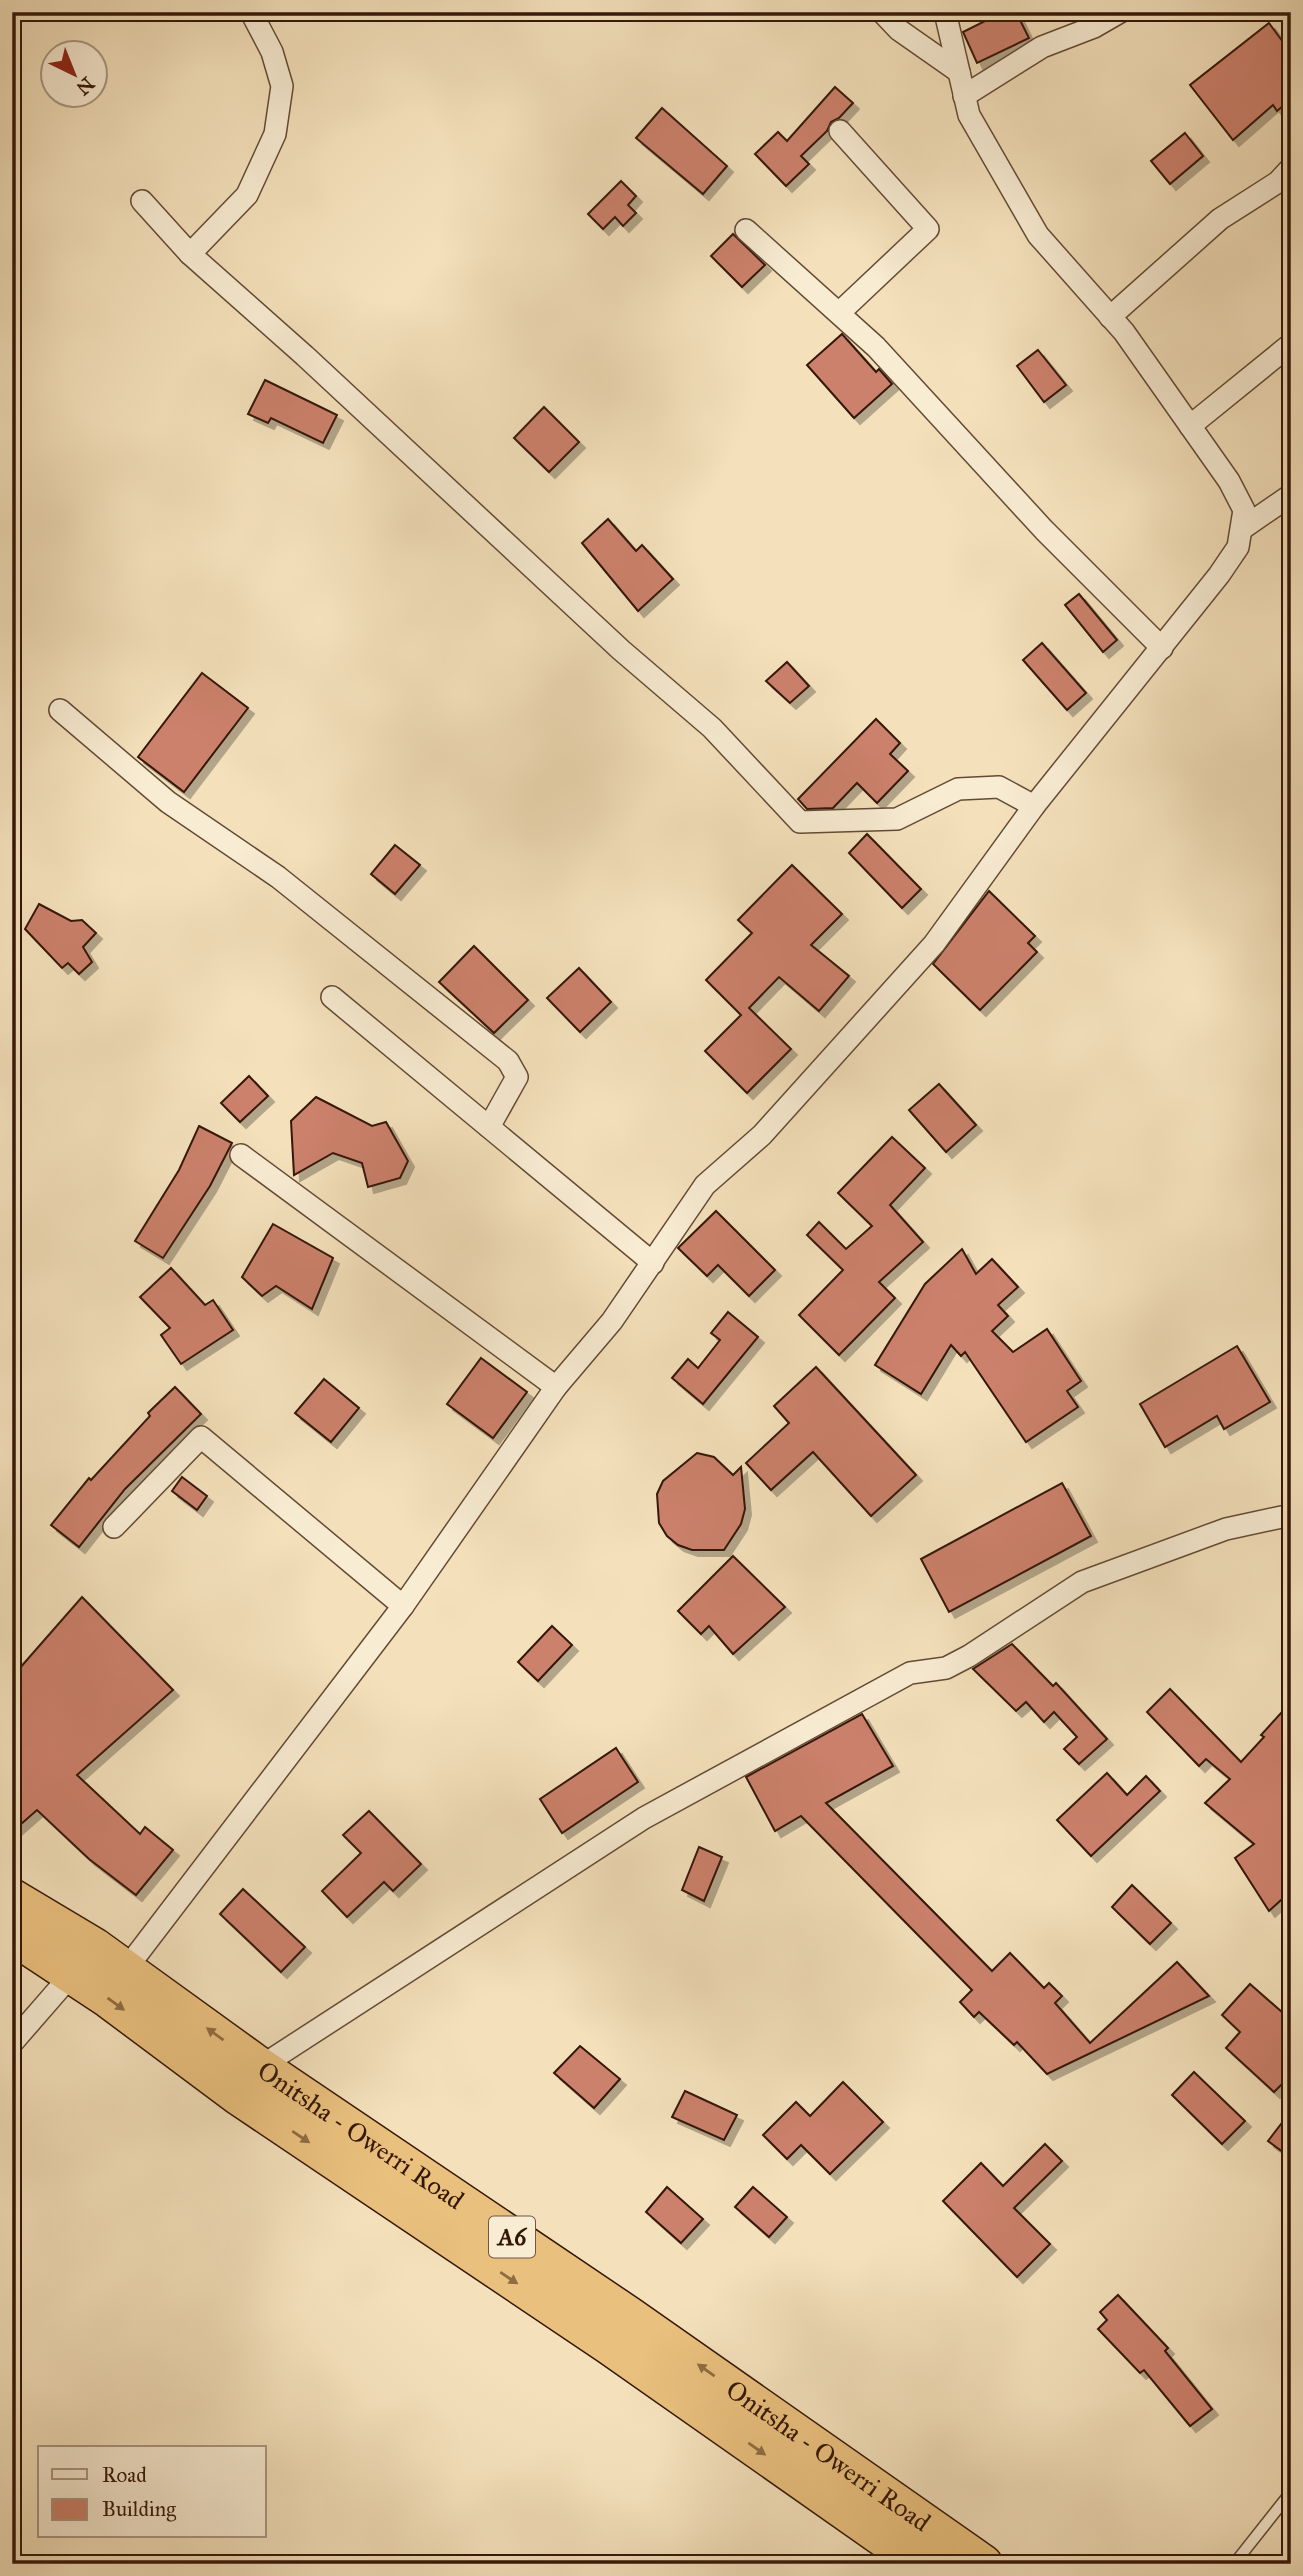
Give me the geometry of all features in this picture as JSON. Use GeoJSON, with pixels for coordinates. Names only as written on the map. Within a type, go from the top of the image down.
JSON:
{"type":"FeatureCollection","features":[{"type":"Feature","properties":{"kind":"highway","name":"Onitsha - Owerri Road"},"geometry":{"type":"LineString","coordinates":[[12,1898],[127,1969],[260,2067],[629,2316],[983,2564]]}},
{"type":"Feature","properties":{"kind":"highway","name":"Onitsha - Owerri Road"},"geometry":{"type":"LineString","coordinates":[[12,1934],[72,1974],[239,2096],[609,2345],[921,2564]]}},
{"type":"Feature","properties":{"kind":"street"},"geometry":{"type":"LineString","coordinates":[[190,254],[247,195],[275,134],[282,86],[272,52],[251,12]]}},
{"type":"Feature","properties":{"kind":"street"},"geometry":{"type":"LineString","coordinates":[[882,12],[899,30],[959,72]]}},
{"type":"Feature","properties":{"kind":"street"},"geometry":{"type":"LineString","coordinates":[[127,1969],[403,1606],[556,1387],[612,1321],[705,1185],[762,1135],[934,944],[1034,806],[1219,575],[1238,547],[1244,510],[1229,481],[1110,317],[1038,235],[969,115],[946,12]]}},
{"type":"Feature","properties":{"kind":"street"},"geometry":{"type":"LineString","coordinates":[[964,96],[1042,47],[1094,27],[1121,12]]}},
{"type":"Feature","properties":{"kind":"street"},"geometry":{"type":"LineString","coordinates":[[839,313],[928,229],[840,131]]}},
{"type":"Feature","properties":{"kind":"street"},"geometry":{"type":"LineString","coordinates":[[1110,317],[1220,219],[1278,182],[1291,168]]}},
{"type":"Feature","properties":{"kind":"street"},"geometry":{"type":"LineString","coordinates":[[142,201],[190,254],[305,356],[621,650],[712,729],[800,822],[897,819],[958,789],[999,787],[1034,806]]}},
{"type":"Feature","properties":{"kind":"street"},"geometry":{"type":"LineString","coordinates":[[746,230],[876,347],[1044,530],[1161,648]]}},
{"type":"Feature","properties":{"kind":"street"},"geometry":{"type":"LineString","coordinates":[[1190,426],[1291,344]]}},
{"type":"Feature","properties":{"kind":"street"},"geometry":{"type":"LineString","coordinates":[[1243,528],[1291,495]]}},
{"type":"Feature","properties":{"kind":"street"},"geometry":{"type":"LineString","coordinates":[[60,710],[168,802],[278,877],[508,1060],[517,1077],[489,1127]]}},
{"type":"Feature","properties":{"kind":"street"},"geometry":{"type":"LineString","coordinates":[[332,997],[653,1263]]}},
{"type":"Feature","properties":{"kind":"street"},"geometry":{"type":"LineString","coordinates":[[241,1155],[556,1387]]}},
{"type":"Feature","properties":{"kind":"street"},"geometry":{"type":"LineString","coordinates":[[114,1527],[201,1437],[403,1606]]}},
{"type":"Feature","properties":{"kind":"street"},"geometry":{"type":"LineString","coordinates":[[260,2067],[644,1818],[911,1673],[946,1668],[969,1656],[1082,1582],[1226,1529],[1291,1515]]}},
{"type":"Feature","properties":{"kind":"street"},"geometry":{"type":"LineString","coordinates":[[12,2043],[72,1974]]}},
{"type":"Feature","properties":{"kind":"lane"},"geometry":{"type":"LineString","coordinates":[[1234,2564],[1291,2492]]}},
{"type":"Feature","properties":{"kind":"building"},"geometry":{"type":"Polygon","coordinates":[[[1003,12],[1016,12],[1029,38],[977,63],[963,32],[1003,12]]]}},
{"type":"Feature","properties":{"kind":"building"},"geometry":{"type":"Polygon","coordinates":[[[1269,23],[1291,53],[1291,99],[1277,111],[1273,105],[1233,140],[1190,85],[1269,23]]]}},
{"type":"Feature","properties":{"kind":"building"},"geometry":{"type":"Polygon","coordinates":[[[835,87],[853,103],[839,118],[831,122],[827,131],[801,156],[809,164],[786,186],[755,154],[778,132],[787,141],[835,87]]]}},
{"type":"Feature","properties":{"kind":"building"},"geometry":{"type":"Polygon","coordinates":[[[662,108],[727,166],[703,194],[636,138],[662,108]]]}},
{"type":"Feature","properties":{"kind":"building"},"geometry":{"type":"Polygon","coordinates":[[[1185,133],[1203,156],[1170,184],[1151,161],[1185,133]]]}},
{"type":"Feature","properties":{"kind":"building"},"geometry":{"type":"Polygon","coordinates":[[[621,181],[636,196],[628,205],[636,213],[623,226],[615,217],[603,229],[588,214],[621,181]]]}},
{"type":"Feature","properties":{"kind":"building"},"geometry":{"type":"Polygon","coordinates":[[[733,234],[765,265],[742,287],[711,256],[733,234]]]}},
{"type":"Feature","properties":{"kind":"building"},"geometry":{"type":"Polygon","coordinates":[[[842,334],[876,372],[879,369],[892,384],[854,418],[807,365],[842,334]]]}},
{"type":"Feature","properties":{"kind":"building"},"geometry":{"type":"Polygon","coordinates":[[[1038,350],[1066,385],[1044,402],[1017,366],[1038,350]]]}},
{"type":"Feature","properties":{"kind":"building"},"geometry":{"type":"Polygon","coordinates":[[[265,380],[337,415],[323,443],[271,418],[268,423],[248,414],[265,380]]]}},
{"type":"Feature","properties":{"kind":"building"},"geometry":{"type":"Polygon","coordinates":[[[544,407],[579,442],[549,472],[514,438],[544,407]]]}},
{"type":"Feature","properties":{"kind":"building"},"geometry":{"type":"Polygon","coordinates":[[[608,519],[636,551],[642,545],[673,579],[638,611],[582,543],[608,519]]]}},
{"type":"Feature","properties":{"kind":"building"},"geometry":{"type":"Polygon","coordinates":[[[1079,594],[1117,640],[1103,652],[1065,605],[1079,594]]]}},
{"type":"Feature","properties":{"kind":"building"},"geometry":{"type":"Polygon","coordinates":[[[1042,643],[1086,693],[1067,710],[1023,660],[1042,643]]]}},
{"type":"Feature","properties":{"kind":"building"},"geometry":{"type":"Polygon","coordinates":[[[787,662],[809,686],[790,703],[766,681],[787,662]]]}},
{"type":"Feature","properties":{"kind":"building"},"geometry":{"type":"Polygon","coordinates":[[[202,673],[248,708],[184,792],[138,757],[202,673]]]}},
{"type":"Feature","properties":{"kind":"building"},"geometry":{"type":"Polygon","coordinates":[[[876,719],[900,743],[890,754],[908,771],[877,803],[857,783],[833,808],[807,809],[798,799],[876,719]]]}},
{"type":"Feature","properties":{"kind":"building"},"geometry":{"type":"Polygon","coordinates":[[[867,834],[921,889],[902,908],[849,853],[867,834]]]}},
{"type":"Feature","properties":{"kind":"building"},"geometry":{"type":"Polygon","coordinates":[[[395,845],[420,865],[395,894],[371,874],[395,845]]]}},
{"type":"Feature","properties":{"kind":"building"},"geometry":{"type":"Polygon","coordinates":[[[792,865],[842,914],[811,945],[849,976],[819,1011],[779,977],[749,1008],[791,1049],[747,1093],[705,1051],[741,1015],[706,980],[752,933],[738,920],[792,865]]]}},
{"type":"Feature","properties":{"kind":"building"},"geometry":{"type":"Polygon","coordinates":[[[989,891],[1035,936],[1028,943],[1037,952],[980,1010],[933,964],[989,891]]]}},
{"type":"Feature","properties":{"kind":"building"},"geometry":{"type":"Polygon","coordinates":[[[39,904],[71,921],[82,920],[96,933],[83,947],[92,962],[79,974],[68,963],[62,968],[25,929],[39,904]]]}},
{"type":"Feature","properties":{"kind":"building"},"geometry":{"type":"Polygon","coordinates":[[[474,946],[528,1000],[494,1033],[439,982],[474,946]]]}},
{"type":"Feature","properties":{"kind":"building"},"geometry":{"type":"Polygon","coordinates":[[[579,968],[611,1002],[580,1032],[547,998],[579,968]]]}},
{"type":"Feature","properties":{"kind":"building"},"geometry":{"type":"Polygon","coordinates":[[[249,1076],[268,1096],[240,1122],[221,1103],[249,1076]]]}},
{"type":"Feature","properties":{"kind":"building"},"geometry":{"type":"Polygon","coordinates":[[[939,1084],[976,1125],[946,1152],[909,1110],[939,1084]]]}},
{"type":"Feature","properties":{"kind":"building"},"geometry":{"type":"Polygon","coordinates":[[[316,1097],[372,1126],[386,1122],[408,1161],[400,1178],[368,1187],[362,1163],[333,1153],[294,1175],[291,1121],[316,1097]]]}},
{"type":"Feature","properties":{"kind":"building"},"geometry":{"type":"Polygon","coordinates":[[[199,1126],[232,1143],[210,1186],[163,1258],[135,1241],[179,1170],[199,1126]]]}},
{"type":"Feature","properties":{"kind":"building"},"geometry":{"type":"Polygon","coordinates":[[[892,1137],[925,1168],[890,1205],[923,1242],[879,1282],[895,1298],[839,1355],[799,1315],[843,1270],[807,1235],[819,1222],[846,1249],[872,1226],[838,1193],[892,1137]]]}},
{"type":"Feature","properties":{"kind":"building"},"geometry":{"type":"Polygon","coordinates":[[[716,1211],[775,1270],[749,1296],[718,1265],[707,1276],[678,1248],[716,1211]]]}},
{"type":"Feature","properties":{"kind":"building"},"geometry":{"type":"Polygon","coordinates":[[[273,1224],[333,1258],[312,1309],[276,1286],[262,1296],[242,1277],[273,1224]]]}},
{"type":"Feature","properties":{"kind":"building"},"geometry":{"type":"Polygon","coordinates":[[[962,1249],[976,1274],[992,1259],[1018,1287],[998,1305],[1008,1316],[992,1331],[1013,1352],[1047,1329],[1081,1381],[1067,1391],[1078,1407],[1026,1442],[965,1352],[961,1356],[951,1345],[921,1394],[875,1365],[925,1284],[962,1249]]]}},
{"type":"Feature","properties":{"kind":"building"},"geometry":{"type":"Polygon","coordinates":[[[171,1268],[205,1305],[213,1300],[233,1330],[181,1364],[161,1335],[170,1328],[140,1297],[171,1268]]]}},
{"type":"Feature","properties":{"kind":"building"},"geometry":{"type":"Polygon","coordinates":[[[728,1312],[758,1337],[703,1404],[672,1378],[688,1359],[698,1368],[720,1340],[711,1333],[728,1312]]]}},
{"type":"Feature","properties":{"kind":"building"},"geometry":{"type":"Polygon","coordinates":[[[1237,1346],[1270,1402],[1224,1429],[1217,1416],[1165,1447],[1140,1404],[1237,1346]]]}},
{"type":"Feature","properties":{"kind":"building"},"geometry":{"type":"Polygon","coordinates":[[[481,1358],[527,1392],[493,1438],[447,1404],[481,1358]]]}},
{"type":"Feature","properties":{"kind":"building"},"geometry":{"type":"Polygon","coordinates":[[[816,1367],[916,1475],[871,1516],[813,1452],[771,1490],[746,1463],[789,1423],[774,1406],[816,1367]]]}},
{"type":"Feature","properties":{"kind":"building"},"geometry":{"type":"Polygon","coordinates":[[[324,1379],[359,1408],[331,1442],[295,1413],[324,1379]]]}},
{"type":"Feature","properties":{"kind":"building"},"geometry":{"type":"Polygon","coordinates":[[[175,1387],[201,1414],[125,1489],[79,1547],[51,1525],[89,1478],[91,1480],[150,1416],[148,1413],[175,1387]]]}},
{"type":"Feature","properties":{"kind":"building"},"geometry":{"type":"Polygon","coordinates":[[[697,1453],[714,1457],[733,1475],[741,1467],[745,1509],[741,1524],[724,1550],[692,1550],[678,1545],[667,1536],[659,1523],[657,1494],[663,1481],[697,1453]]]}},
{"type":"Feature","properties":{"kind":"building"},"geometry":{"type":"Polygon","coordinates":[[[182,1477],[207,1496],[197,1510],[172,1491],[182,1477]]]}},
{"type":"Feature","properties":{"kind":"building"},"geometry":{"type":"Polygon","coordinates":[[[1062,1483],[1091,1536],[949,1612],[921,1559],[1062,1483]]]}},
{"type":"Feature","properties":{"kind":"building"},"geometry":{"type":"Polygon","coordinates":[[[733,1556],[785,1607],[733,1654],[709,1626],[701,1634],[678,1611],[733,1556]]]}},
{"type":"Feature","properties":{"kind":"building"},"geometry":{"type":"Polygon","coordinates":[[[82,1597],[173,1690],[77,1775],[140,1834],[145,1827],[173,1850],[136,1895],[89,1859],[37,1810],[12,1832],[12,1677],[82,1597]]]}},
{"type":"Feature","properties":{"kind":"building"},"geometry":{"type":"Polygon","coordinates":[[[552,1626],[572,1645],[538,1681],[518,1662],[552,1626]]]}},
{"type":"Feature","properties":{"kind":"building"},"geometry":{"type":"Polygon","coordinates":[[[1012,1644],[1053,1686],[1056,1683],[1107,1739],[1079,1764],[1064,1749],[1077,1737],[1054,1712],[1044,1722],[1026,1702],[1016,1711],[973,1669],[1012,1644]]]}},
{"type":"Feature","properties":{"kind":"building"},"geometry":{"type":"Polygon","coordinates":[[[1170,1689],[1241,1762],[1291,1702],[1291,1891],[1269,1911],[1235,1858],[1254,1844],[1205,1803],[1230,1779],[1206,1759],[1199,1766],[1147,1712],[1170,1689]]]}},
{"type":"Feature","properties":{"kind":"building"},"geometry":{"type":"Polygon","coordinates":[[[862,1714],[893,1766],[826,1803],[992,1971],[1010,1953],[1044,1988],[1049,1983],[1062,1996],[1055,2003],[1090,2043],[1177,1962],[1209,1996],[1047,2074],[1017,2042],[1014,2045],[979,2012],[974,2017],[960,2002],[972,1990],[801,1816],[775,1831],[746,1777],[862,1714]]]}},
{"type":"Feature","properties":{"kind":"building"},"geometry":{"type":"Polygon","coordinates":[[[616,1748],[638,1782],[562,1833],[540,1799],[616,1748]]]}},
{"type":"Feature","properties":{"kind":"building"},"geometry":{"type":"Polygon","coordinates":[[[1107,1773],[1127,1795],[1146,1776],[1160,1791],[1091,1856],[1057,1820],[1107,1773]]]}},
{"type":"Feature","properties":{"kind":"building"},"geometry":{"type":"Polygon","coordinates":[[[369,1811],[421,1864],[393,1891],[384,1882],[347,1917],[322,1891],[361,1853],[343,1835],[369,1811]]]}},
{"type":"Feature","properties":{"kind":"building"},"geometry":{"type":"Polygon","coordinates":[[[699,1847],[722,1857],[704,1901],[682,1890],[699,1847]]]}},
{"type":"Feature","properties":{"kind":"building"},"geometry":{"type":"Polygon","coordinates":[[[1132,1885],[1171,1923],[1150,1944],[1112,1907],[1132,1885]]]}},
{"type":"Feature","properties":{"kind":"building"},"geometry":{"type":"Polygon","coordinates":[[[243,1889],[305,1947],[281,1972],[220,1914],[243,1889]]]}},
{"type":"Feature","properties":{"kind":"building"},"geometry":{"type":"Polygon","coordinates":[[[1250,1984],[1291,2020],[1291,2075],[1274,2092],[1226,2048],[1240,2032],[1222,2015],[1250,1984]]]}},
{"type":"Feature","properties":{"kind":"building"},"geometry":{"type":"Polygon","coordinates":[[[580,2046],[620,2079],[594,2108],[554,2073],[580,2046]]]}},
{"type":"Feature","properties":{"kind":"building"},"geometry":{"type":"Polygon","coordinates":[[[1194,2072],[1245,2121],[1222,2144],[1172,2095],[1194,2072]]]}},
{"type":"Feature","properties":{"kind":"building"},"geometry":{"type":"Polygon","coordinates":[[[843,2082],[883,2122],[830,2174],[801,2145],[787,2159],[763,2135],[796,2102],[810,2116],[843,2082]]]}},
{"type":"Feature","properties":{"kind":"building"},"geometry":{"type":"Polygon","coordinates":[[[685,2091],[737,2115],[724,2140],[672,2117],[685,2091]]]}},
{"type":"Feature","properties":{"kind":"building"},"geometry":{"type":"Polygon","coordinates":[[[1291,2111],[1291,2158],[1268,2141],[1291,2111]]]}},
{"type":"Feature","properties":{"kind":"building"},"geometry":{"type":"Polygon","coordinates":[[[1045,2144],[1062,2161],[1014,2208],[1050,2244],[1017,2277],[943,2201],[981,2163],[1003,2186],[1045,2144]]]}},
{"type":"Feature","properties":{"kind":"building"},"geometry":{"type":"Polygon","coordinates":[[[667,2187],[703,2219],[681,2243],[646,2212],[667,2187]]]}},
{"type":"Feature","properties":{"kind":"building"},"geometry":{"type":"Polygon","coordinates":[[[753,2187],[787,2217],[769,2237],[735,2207],[753,2187]]]}},
{"type":"Feature","properties":{"kind":"building"},"geometry":{"type":"Polygon","coordinates":[[[1118,2295],[1168,2348],[1165,2351],[1212,2409],[1190,2426],[1144,2370],[1140,2373],[1098,2329],[1107,2320],[1100,2312],[1118,2295]]]}}]}
